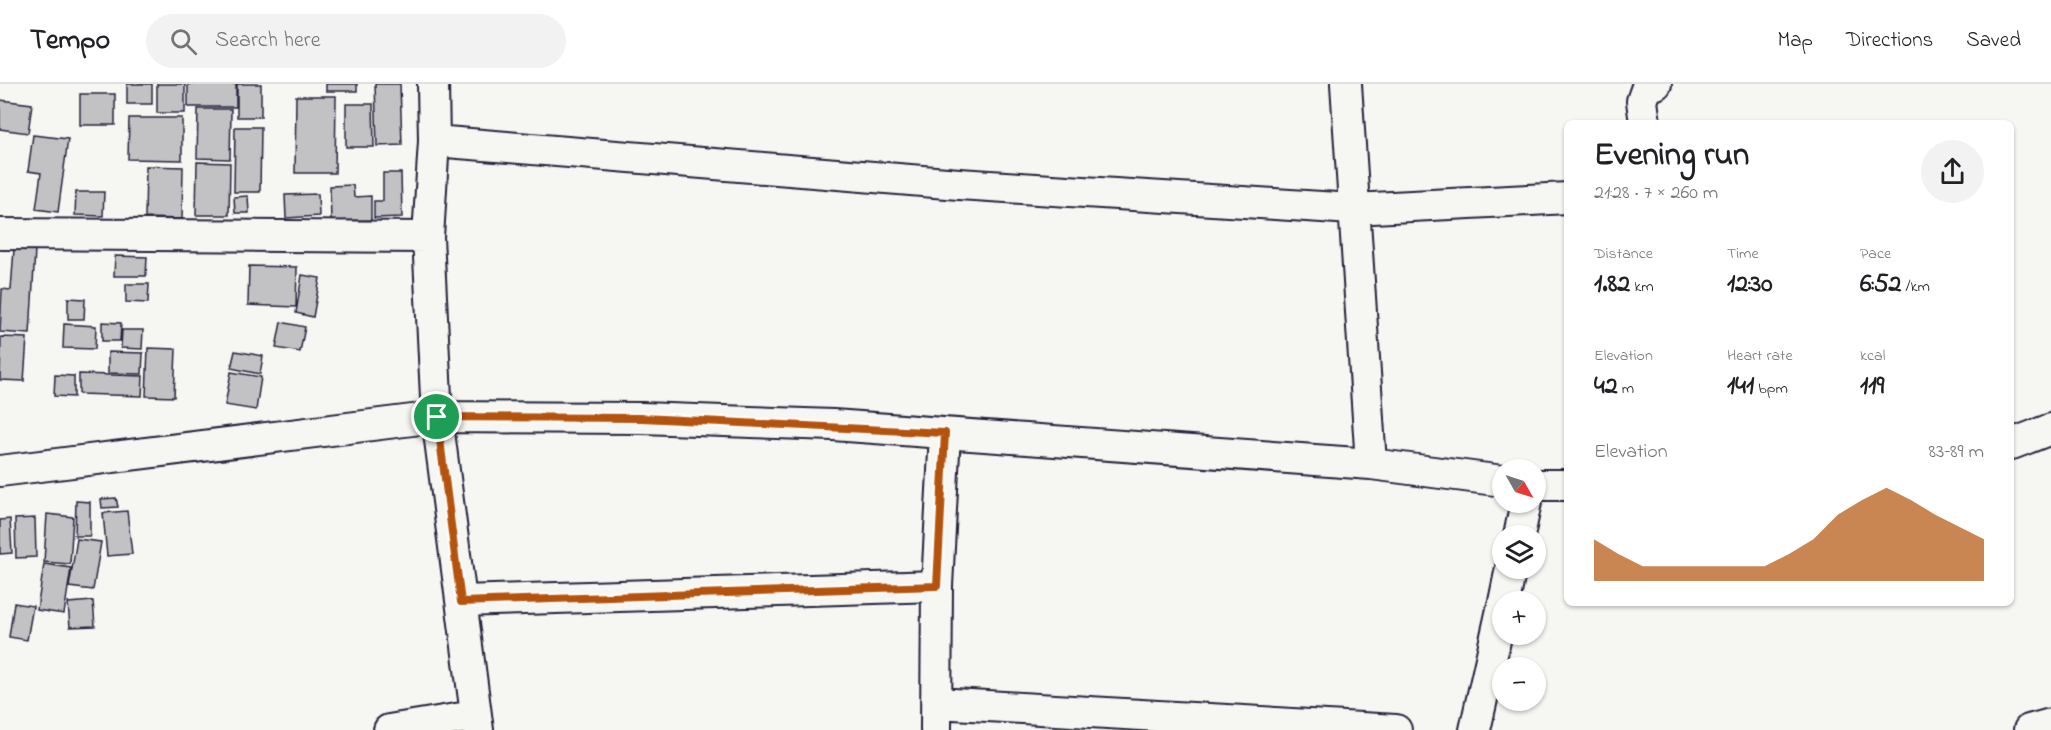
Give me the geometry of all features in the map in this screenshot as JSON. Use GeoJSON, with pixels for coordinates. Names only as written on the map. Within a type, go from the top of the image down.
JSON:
{"type":"FeatureCollection","features":[{"type":"Feature","properties":{"kind":"street"},"geometry":{"type":"LineString","coordinates":[[389,730],[476,723],[437,417],[428,237],[434,141],[434,84]]}},
{"type":"Feature","properties":{"kind":"street"},"geometry":{"type":"LineString","coordinates":[[1346,84],[1371,464]]}},
{"type":"Feature","properties":{"kind":"street"},"geometry":{"type":"LineString","coordinates":[[1645,120],[1642,94],[1647,87],[1656,84]]}},
{"type":"Feature","properties":{"kind":"street"},"geometry":{"type":"LineString","coordinates":[[434,141],[959,184],[1353,208],[1564,198]]}},
{"type":"Feature","properties":{"kind":"street"},"geometry":{"type":"LineString","coordinates":[[0,234],[428,237]]}},
{"type":"Feature","properties":{"kind":"street"},"geometry":{"type":"LineString","coordinates":[[0,471],[437,417],[642,418],[945,433],[1192,453],[1371,464],[1492,480]]}},
{"type":"Feature","properties":{"kind":"street"},"geometry":{"type":"LineString","coordinates":[[2014,443],[2051,429]]}},
{"type":"Feature","properties":{"kind":"street"},"geometry":{"type":"LineString","coordinates":[[945,433],[937,586],[936,716],[1396,730]]}},
{"type":"Feature","properties":{"kind":"street"},"geometry":{"type":"LineString","coordinates":[[1546,485],[1564,485]]}},
{"type":"Feature","properties":{"kind":"street"},"geometry":{"type":"LineString","coordinates":[[461,602],[937,586]]}},
{"type":"Feature","properties":{"kind":"street"},"geometry":{"type":"LineString","coordinates":[[1475,730],[1494,645]]}},
{"type":"Feature","properties":{"kind":"street"},"geometry":{"type":"LineString","coordinates":[[2029,730],[2051,724]]}},
{"type":"Feature","properties":{"kind":"building"},"geometry":{"type":"Polygon","coordinates":[[[127,84],[152,84],[152,104],[127,104],[127,84]]]}},
{"type":"Feature","properties":{"kind":"building"},"geometry":{"type":"Polygon","coordinates":[[[157,84],[185,84],[185,113],[157,113],[157,84]]]}},
{"type":"Feature","properties":{"kind":"building"},"geometry":{"type":"Polygon","coordinates":[[[188,84],[236,84],[236,107],[188,107],[188,84]]]}},
{"type":"Feature","properties":{"kind":"building"},"geometry":{"type":"Polygon","coordinates":[[[237,84],[261,84],[261,117],[237,117],[237,84]]]}},
{"type":"Feature","properties":{"kind":"building"},"geometry":{"type":"Polygon","coordinates":[[[326,84],[357,84],[357,91],[326,91],[326,84]]]}},
{"type":"Feature","properties":{"kind":"building"},"geometry":{"type":"Polygon","coordinates":[[[375,84],[400,84],[402,145],[377,146],[375,84]]]}},
{"type":"Feature","properties":{"kind":"building"},"geometry":{"type":"Polygon","coordinates":[[[80,94],[115,94],[115,125],[80,125],[80,94]]]}},
{"type":"Feature","properties":{"kind":"building"},"geometry":{"type":"Polygon","coordinates":[[[296,96],[336,96],[335,173],[295,173],[296,96]]]}},
{"type":"Feature","properties":{"kind":"building"},"geometry":{"type":"Polygon","coordinates":[[[0,100],[32,104],[28,133],[0,129],[0,100]]]}},
{"type":"Feature","properties":{"kind":"building"},"geometry":{"type":"Polygon","coordinates":[[[346,104],[373,104],[374,147],[346,147],[346,104]]]}},
{"type":"Feature","properties":{"kind":"building"},"geometry":{"type":"Polygon","coordinates":[[[198,109],[231,109],[230,159],[197,158],[198,109]]]}},
{"type":"Feature","properties":{"kind":"building"},"geometry":{"type":"Polygon","coordinates":[[[129,118],[182,118],[182,160],[128,159],[129,118]]]}},
{"type":"Feature","properties":{"kind":"building"},"geometry":{"type":"Polygon","coordinates":[[[235,127],[261,127],[260,192],[234,192],[235,127]]]}},
{"type":"Feature","properties":{"kind":"building"},"geometry":{"type":"Polygon","coordinates":[[[33,135],[68,139],[58,212],[36,209],[41,173],[28,171],[33,135]]]}},
{"type":"Feature","properties":{"kind":"building"},"geometry":{"type":"Polygon","coordinates":[[[197,162],[230,163],[229,215],[196,215],[197,162]]]}},
{"type":"Feature","properties":{"kind":"building"},"geometry":{"type":"Polygon","coordinates":[[[146,166],[183,167],[182,219],[145,218],[146,166]]]}},
{"type":"Feature","properties":{"kind":"building"},"geometry":{"type":"Polygon","coordinates":[[[383,173],[401,173],[402,217],[374,218],[374,201],[383,201],[383,173]]]}},
{"type":"Feature","properties":{"kind":"building"},"geometry":{"type":"Polygon","coordinates":[[[353,185],[354,197],[371,196],[371,220],[331,221],[330,186],[353,185]]]}},
{"type":"Feature","properties":{"kind":"building"},"geometry":{"type":"Polygon","coordinates":[[[76,192],[104,192],[103,216],[75,215],[76,192]]]}},
{"type":"Feature","properties":{"kind":"building"},"geometry":{"type":"Polygon","coordinates":[[[318,194],[319,216],[286,218],[285,195],[318,194]]]}},
{"type":"Feature","properties":{"kind":"building"},"geometry":{"type":"Polygon","coordinates":[[[248,196],[249,213],[235,213],[234,197],[248,196]]]}},
{"type":"Feature","properties":{"kind":"building"},"geometry":{"type":"Polygon","coordinates":[[[14,249],[35,250],[30,334],[0,332],[2,289],[11,290],[14,249]]]}},
{"type":"Feature","properties":{"kind":"building"},"geometry":{"type":"Polygon","coordinates":[[[115,256],[147,257],[146,276],[114,276],[115,256]]]}},
{"type":"Feature","properties":{"kind":"building"},"geometry":{"type":"Polygon","coordinates":[[[249,266],[297,267],[296,307],[248,305],[249,266]]]}},
{"type":"Feature","properties":{"kind":"building"},"geometry":{"type":"Polygon","coordinates":[[[302,275],[320,278],[313,317],[296,313],[302,275]]]}},
{"type":"Feature","properties":{"kind":"building"},"geometry":{"type":"Polygon","coordinates":[[[126,284],[149,284],[148,303],[126,302],[126,284]]]}},
{"type":"Feature","properties":{"kind":"building"},"geometry":{"type":"Polygon","coordinates":[[[68,298],[85,299],[84,319],[68,319],[68,298]]]}},
{"type":"Feature","properties":{"kind":"building"},"geometry":{"type":"Polygon","coordinates":[[[102,322],[121,323],[120,341],[102,341],[102,322]]]}},
{"type":"Feature","properties":{"kind":"building"},"geometry":{"type":"Polygon","coordinates":[[[281,322],[305,327],[300,352],[276,348],[281,322]]]}},
{"type":"Feature","properties":{"kind":"building"},"geometry":{"type":"Polygon","coordinates":[[[64,324],[96,326],[95,349],[63,348],[64,324]]]}},
{"type":"Feature","properties":{"kind":"building"},"geometry":{"type":"Polygon","coordinates":[[[122,330],[143,330],[142,349],[121,348],[122,330]]]}},
{"type":"Feature","properties":{"kind":"building"},"geometry":{"type":"Polygon","coordinates":[[[1,337],[27,338],[24,381],[0,380],[1,337]]]}},
{"type":"Feature","properties":{"kind":"building"},"geometry":{"type":"Polygon","coordinates":[[[148,348],[176,349],[174,397],[146,396],[148,348]]]}},
{"type":"Feature","properties":{"kind":"building"},"geometry":{"type":"Polygon","coordinates":[[[235,351],[263,356],[260,374],[231,368],[235,351]]]}},
{"type":"Feature","properties":{"kind":"building"},"geometry":{"type":"Polygon","coordinates":[[[108,352],[143,353],[142,374],[108,373],[108,352]]]}},
{"type":"Feature","properties":{"kind":"building"},"geometry":{"type":"Polygon","coordinates":[[[231,372],[261,377],[256,410],[225,405],[231,372]]]}},
{"type":"Feature","properties":{"kind":"building"},"geometry":{"type":"Polygon","coordinates":[[[79,374],[143,376],[142,396],[79,394],[79,374]]]}},
{"type":"Feature","properties":{"kind":"building"},"geometry":{"type":"Polygon","coordinates":[[[55,375],[74,376],[74,397],[54,396],[55,375]]]}},
{"type":"Feature","properties":{"kind":"building"},"geometry":{"type":"Polygon","coordinates":[[[116,498],[118,507],[102,508],[101,499],[116,498]]]}},
{"type":"Feature","properties":{"kind":"building"},"geometry":{"type":"Polygon","coordinates":[[[76,501],[90,502],[90,536],[75,536],[76,501]]]}},
{"type":"Feature","properties":{"kind":"building"},"geometry":{"type":"Polygon","coordinates":[[[127,511],[132,554],[107,556],[103,513],[127,511]]]}},
{"type":"Feature","properties":{"kind":"building"},"geometry":{"type":"Polygon","coordinates":[[[47,514],[73,517],[70,564],[44,562],[47,514]]]}},
{"type":"Feature","properties":{"kind":"building"},"geometry":{"type":"Polygon","coordinates":[[[35,518],[36,557],[16,558],[15,519],[35,518]]]}},
{"type":"Feature","properties":{"kind":"building"},"geometry":{"type":"Polygon","coordinates":[[[10,519],[12,553],[0,554],[0,520],[10,519]]]}},
{"type":"Feature","properties":{"kind":"building"},"geometry":{"type":"Polygon","coordinates":[[[77,539],[101,542],[93,590],[69,587],[77,539]]]}},
{"type":"Feature","properties":{"kind":"building"},"geometry":{"type":"Polygon","coordinates":[[[44,564],[71,568],[64,614],[37,610],[44,564]]]}},
{"type":"Feature","properties":{"kind":"building"},"geometry":{"type":"Polygon","coordinates":[[[93,601],[95,626],[70,627],[68,603],[93,601]]]}},
{"type":"Feature","properties":{"kind":"building"},"geometry":{"type":"Polygon","coordinates":[[[14,603],[33,606],[27,640],[9,637],[14,603]]]}},
{"type":"Feature","properties":{"kind":"route"},"geometry":{"type":"LineString","coordinates":[[437,417],[642,418],[945,433],[937,586],[461,602],[437,417]]}}]}
